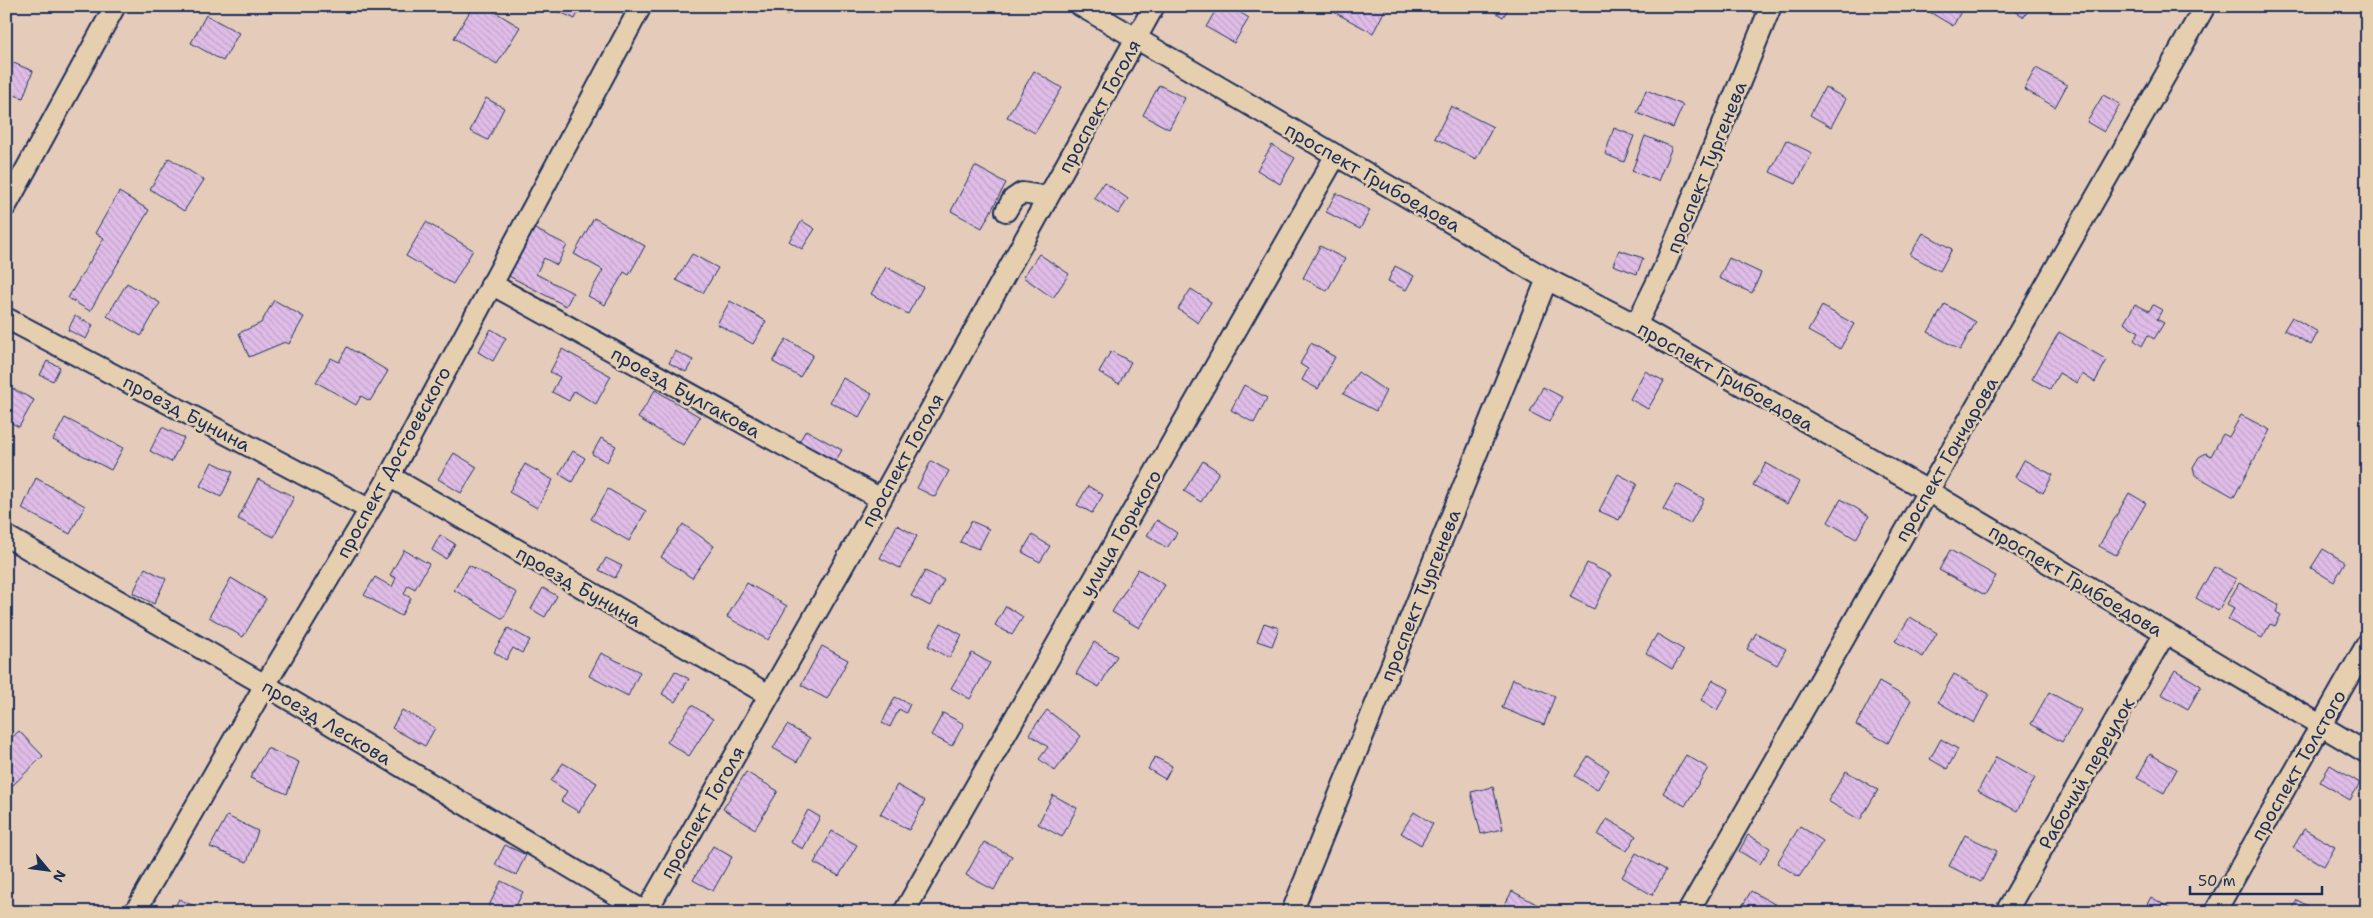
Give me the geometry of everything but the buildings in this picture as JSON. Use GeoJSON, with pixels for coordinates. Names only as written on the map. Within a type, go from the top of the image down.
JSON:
{"type":"FeatureCollection","features":[{"type":"Feature","properties":{"kind":"street"},"geometry":{"type":"LineString","coordinates":[[6,206],[116,6]]}},
{"type":"Feature","properties":{"kind":"street","name":"проспект Достоевского"},"geometry":{"type":"LineString","coordinates":[[135,912],[265,684],[389,476],[641,6]]}},
{"type":"Feature","properties":{"kind":"street","name":"проспект Грибоедова"},"geometry":{"type":"LineString","coordinates":[[1081,6],[1547,279],[1636,325],[1928,491],[2367,753]]}},
{"type":"Feature","properties":{"kind":"street","name":"проспект Гоголя"},"geometry":{"type":"LineString","coordinates":[[646,912],[881,499],[1154,6]]}},
{"type":"Feature","properties":{"kind":"street","name":"проспект Тургенева"},"geometry":{"type":"LineString","coordinates":[[1636,325],[1664,268],[1771,6]]}},
{"type":"Feature","properties":{"kind":"street","name":"проспект Гончарова"},"geometry":{"type":"LineString","coordinates":[[1688,912],[2205,6]]}},
{"type":"Feature","properties":{"kind":"street","name":"улица Горького"},"geometry":{"type":"LineString","coordinates":[[904,912],[1336,155]]}},
{"type":"Feature","properties":{"kind":"street"},"geometry":{"type":"LineString","coordinates":[[1006,211],[1012,199],[1022,193],[1048,197]]}},
{"type":"Feature","properties":{"kind":"street","name":"проспект Тургенева"},"geometry":{"type":"LineString","coordinates":[[1292,912],[1547,279]]}},
{"type":"Feature","properties":{"kind":"street","name":"проезд Булгакова"},"geometry":{"type":"LineString","coordinates":[[491,284],[881,499]]}},
{"type":"Feature","properties":{"kind":"street","name":"проезд Бунина"},"geometry":{"type":"LineString","coordinates":[[6,318],[369,509]]}},
{"type":"Feature","properties":{"kind":"street","name":"проезд Бунина"},"geometry":{"type":"LineString","coordinates":[[389,476],[769,695]]}},
{"type":"Feature","properties":{"kind":"street","name":"проезд Лескова"},"geometry":{"type":"LineString","coordinates":[[6,536],[265,684],[646,912]]}},
{"type":"Feature","properties":{"kind":"street","name":"Рабочий переулок"},"geometry":{"type":"LineString","coordinates":[[2006,912],[2165,633]]}},
{"type":"Feature","properties":{"kind":"street","name":"проспект Толстого"},"geometry":{"type":"LineString","coordinates":[[2215,912],[2367,644]]}}]}
